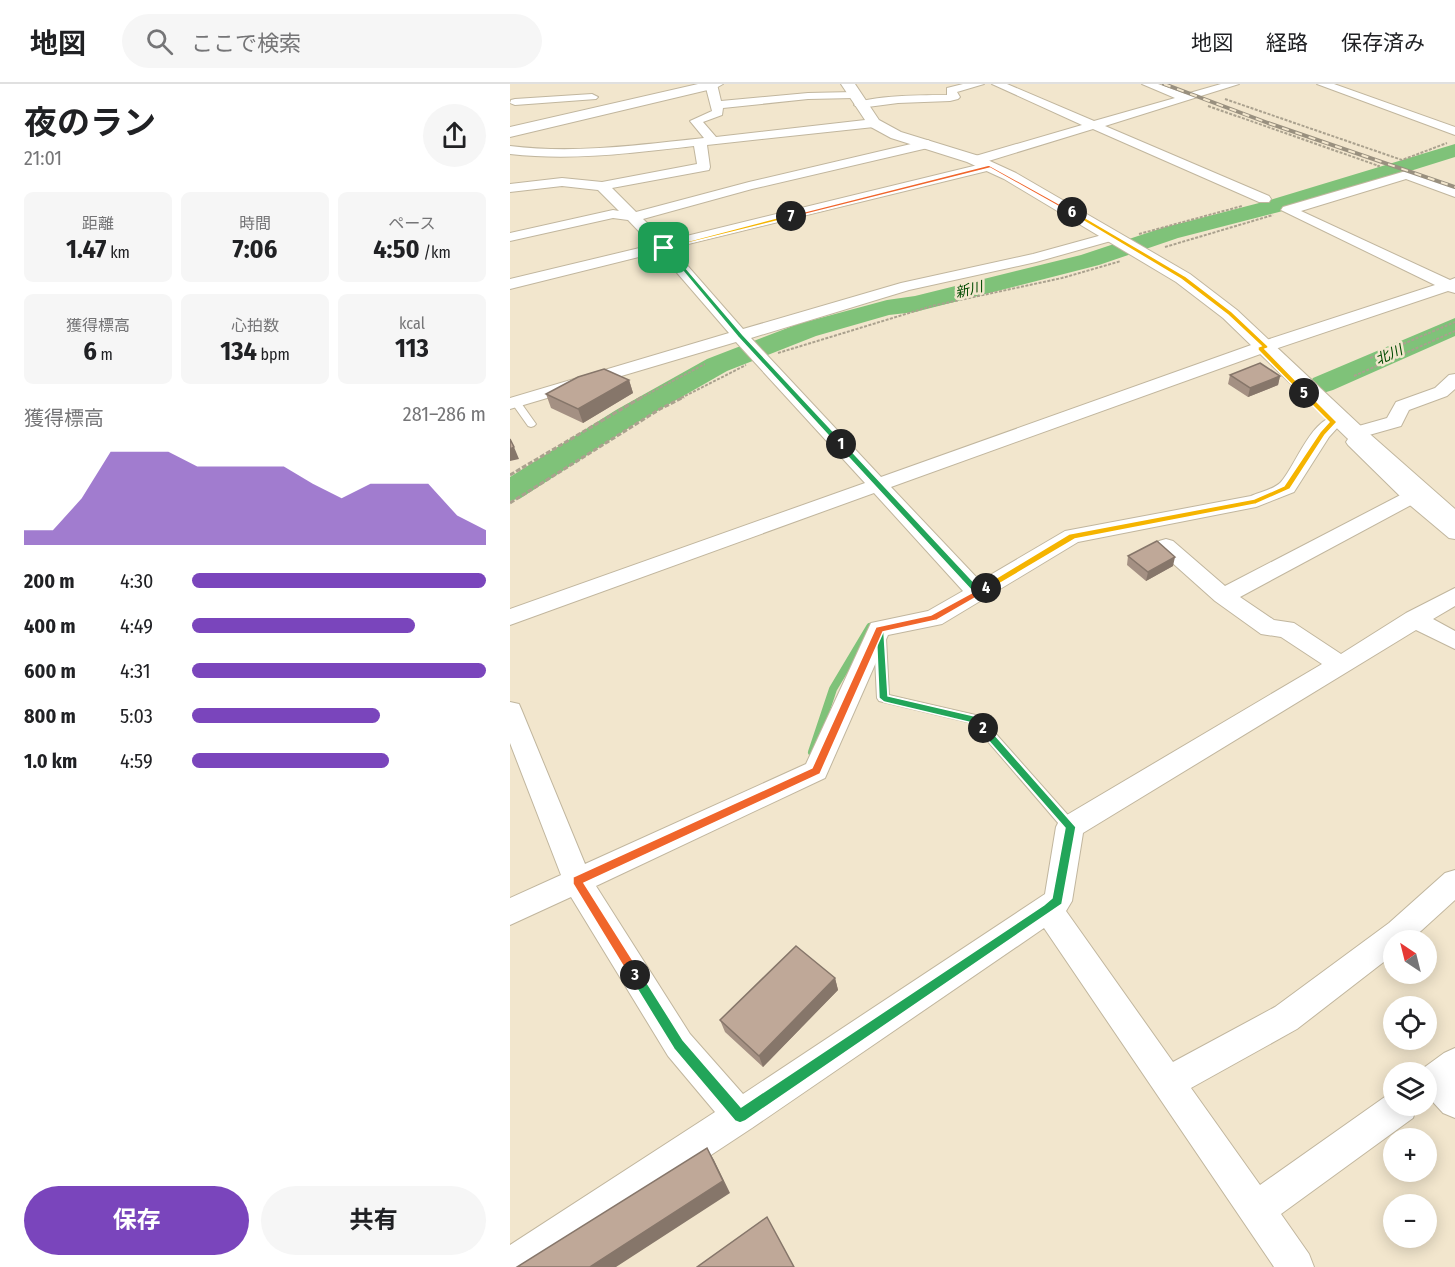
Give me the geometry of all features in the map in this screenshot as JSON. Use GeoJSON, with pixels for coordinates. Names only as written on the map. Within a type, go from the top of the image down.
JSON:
{"type":"FeatureCollection","features":[{"type":"Feature","properties":{"kind":"street"},"geometry":{"type":"LineString","coordinates":[[510,132],[713,84],[718,113],[696,121],[706,141],[704,167],[602,186],[562,182],[510,188]]}},
{"type":"Feature","properties":{"kind":"street"},"geometry":{"type":"LineString","coordinates":[[716,105],[808,96],[854,95],[897,100],[950,98],[954,97],[951,90],[978,84]]}},
{"type":"Feature","properties":{"kind":"street"},"geometry":{"type":"LineString","coordinates":[[998,84],[1264,200]]}},
{"type":"Feature","properties":{"kind":"street"},"geometry":{"type":"LineString","coordinates":[[1148,84],[1186,98]]}},
{"type":"Feature","properties":{"kind":"street"},"geometry":{"type":"LineString","coordinates":[[1184,84],[1204,92]]}},
{"type":"Feature","properties":{"kind":"street"},"geometry":{"type":"LineString","coordinates":[[510,284],[664,248],[984,163],[1096,125],[1233,84]]}},
{"type":"Feature","properties":{"kind":"street"},"geometry":{"type":"LineString","coordinates":[[1323,84],[1455,131]]}},
{"type":"Feature","properties":{"kind":"street"},"geometry":{"type":"LineString","coordinates":[[854,95],[874,123],[896,135],[984,163],[1139,255],[1183,278],[1230,314],[1455,534]]}},
{"type":"Feature","properties":{"kind":"street"},"geometry":{"type":"LineString","coordinates":[[512,101],[591,97]]}},
{"type":"Feature","properties":{"kind":"street"},"geometry":{"type":"LineString","coordinates":[[510,150],[581,154],[874,123]]}},
{"type":"Feature","properties":{"kind":"street"},"geometry":{"type":"LineString","coordinates":[[510,237],[613,214],[634,217],[749,186],[928,144]]}},
{"type":"Feature","properties":{"kind":"street"},"geometry":{"type":"LineString","coordinates":[[1288,210],[1406,175],[1455,193]]}},
{"type":"Feature","properties":{"kind":"street"},"geometry":{"type":"LineString","coordinates":[[602,186],[664,248],[745,341],[978,592]]}},
{"type":"Feature","properties":{"kind":"street"},"geometry":{"type":"LineString","coordinates":[[1288,210],[1453,286]]}},
{"type":"Feature","properties":{"kind":"street"},"geometry":{"type":"LineString","coordinates":[[513,403],[745,341],[906,286],[1112,239]]}},
{"type":"Feature","properties":{"kind":"street"},"geometry":{"type":"LineString","coordinates":[[510,617],[1263,348],[1453,286]]}},
{"type":"Feature","properties":{"kind":"street"},"geometry":{"type":"LineString","coordinates":[[510,912],[816,771],[879,629],[934,618],[1072,536],[1256,501],[1287,488],[1322,434],[1343,425],[1394,422],[1402,406],[1441,392],[1455,379]]}},
{"type":"Feature","properties":{"kind":"street"},"geometry":{"type":"LineString","coordinates":[[1414,496],[1455,523]]}},
{"type":"Feature","properties":{"kind":"street"},"geometry":{"type":"LineString","coordinates":[[1223,596],[1414,496]]}},
{"type":"Feature","properties":{"kind":"street"},"geometry":{"type":"LineString","coordinates":[[1166,546],[1223,596],[1269,628],[1286,629],[1339,664]]}},
{"type":"Feature","properties":{"kind":"street"},"geometry":{"type":"LineString","coordinates":[[510,1266],[740,1116],[1048,909],[1058,901],[1070,827],[1455,596]]}},
{"type":"Feature","properties":{"kind":"street"},"geometry":{"type":"LineString","coordinates":[[1414,619],[1455,641]]}},
{"type":"Feature","properties":{"kind":"street"},"geometry":{"type":"LineString","coordinates":[[510,711],[577,881],[679,1045],[740,1116]]}},
{"type":"Feature","properties":{"kind":"street"},"geometry":{"type":"LineString","coordinates":[[1168,1082],[1286,1018],[1399,932],[1455,882]]}},
{"type":"Feature","properties":{"kind":"street"},"geometry":{"type":"LineString","coordinates":[[1048,909],[1296,1267]]}},
{"type":"Feature","properties":{"kind":"street"},"geometry":{"type":"LineString","coordinates":[[1256,1210],[1387,1116]]}},
{"type":"Feature","properties":{"kind":"lane"},"geometry":{"type":"LineString","coordinates":[[513,403],[531,424]]}},
{"type":"Feature","properties":{"kind":"lane"},"geometry":{"type":"LineString","coordinates":[[879,629],[884,698],[976,719],[1070,827]]}},
{"type":"Feature","properties":{"kind":"path"},"geometry":{"type":"LineString","coordinates":[[1204,92],[1402,160],[1455,140]]}},
{"type":"Feature","properties":{"kind":"path"},"geometry":{"type":"LineString","coordinates":[[1186,98],[1379,166],[1368,170]]}},
{"type":"Feature","properties":{"kind":"path"},"geometry":{"type":"LineString","coordinates":[[1112,239],[1264,200]]}},
{"type":"Feature","properties":{"kind":"path"},"geometry":{"type":"LineString","coordinates":[[510,503],[660,409],[762,358],[881,320],[932,306],[1062,278],[1288,210]]}},
{"type":"Feature","properties":{"kind":"path"},"geometry":{"type":"LineString","coordinates":[[1370,358],[1455,322]]}},
{"type":"Feature","properties":{"kind":"path"},"geometry":{"type":"LineString","coordinates":[[1354,376],[1455,331]]}},
{"type":"Feature","properties":{"kind":"path"},"geometry":{"type":"LineString","coordinates":[[510,476],[647,394],[745,341]]}},
{"type":"Feature","properties":{"kind":"building"},"geometry":{"type":"Polygon","coordinates":[[[1260,363],[1280,376],[1250,388],[1230,375],[1260,363]]]}},
{"type":"Feature","properties":{"kind":"building"},"geometry":{"type":"Polygon","coordinates":[[[604,369],[629,380],[578,409],[546,394],[578,377],[604,369]]]}},
{"type":"Feature","properties":{"kind":"building"},"geometry":{"type":"Polygon","coordinates":[[[1157,541],[1175,557],[1148,572],[1128,556],[1157,541]]]}},
{"type":"Feature","properties":{"kind":"building"},"geometry":{"type":"Polygon","coordinates":[[[796,946],[835,978],[759,1056],[720,1020],[796,946]]]}},
{"type":"Feature","properties":{"kind":"building"},"geometry":{"type":"Polygon","coordinates":[[[707,1148],[723,1181],[590,1267],[517,1267],[707,1148]]]}},
{"type":"Feature","properties":{"kind":"building"},"geometry":{"type":"Polygon","coordinates":[[[767,1217],[794,1267],[697,1267],[767,1217]]]}},
{"type":"Feature","properties":{"kind":"waterway","name":"新川"},"geometry":{"type":"LineString","coordinates":[[510,491],[627,416],[717,365],[807,330],[887,308],[915,304],[1090,260],[1170,233],[1271,207],[1455,150]]}},
{"type":"Feature","properties":{"kind":"waterway","name":"北川"},"geometry":{"type":"LineString","coordinates":[[1323,384],[1455,326]]}},
{"type":"Feature","properties":{"kind":"waterway"},"geometry":{"type":"LineString","coordinates":[[812,752],[833,689],[870,627]]}},
{"type":"Feature","properties":{"kind":"railway"},"geometry":{"type":"LineString","coordinates":[[1164,84],[1268,123],[1455,187]]}},
{"type":"Feature","properties":{"kind":"route"},"geometry":{"type":"LineString","coordinates":[[664,248],[740,336],[978,592],[934,618],[879,629],[884,698],[976,719],[1070,827],[1058,901],[740,1116],[679,1045],[577,881],[816,771],[879,629],[934,618],[978,592],[1072,536],[1256,501],[1287,488],[1322,434],[1333,422],[1260,348],[1266,347],[1230,314],[1183,278],[990,166],[664,248]]}}]}
